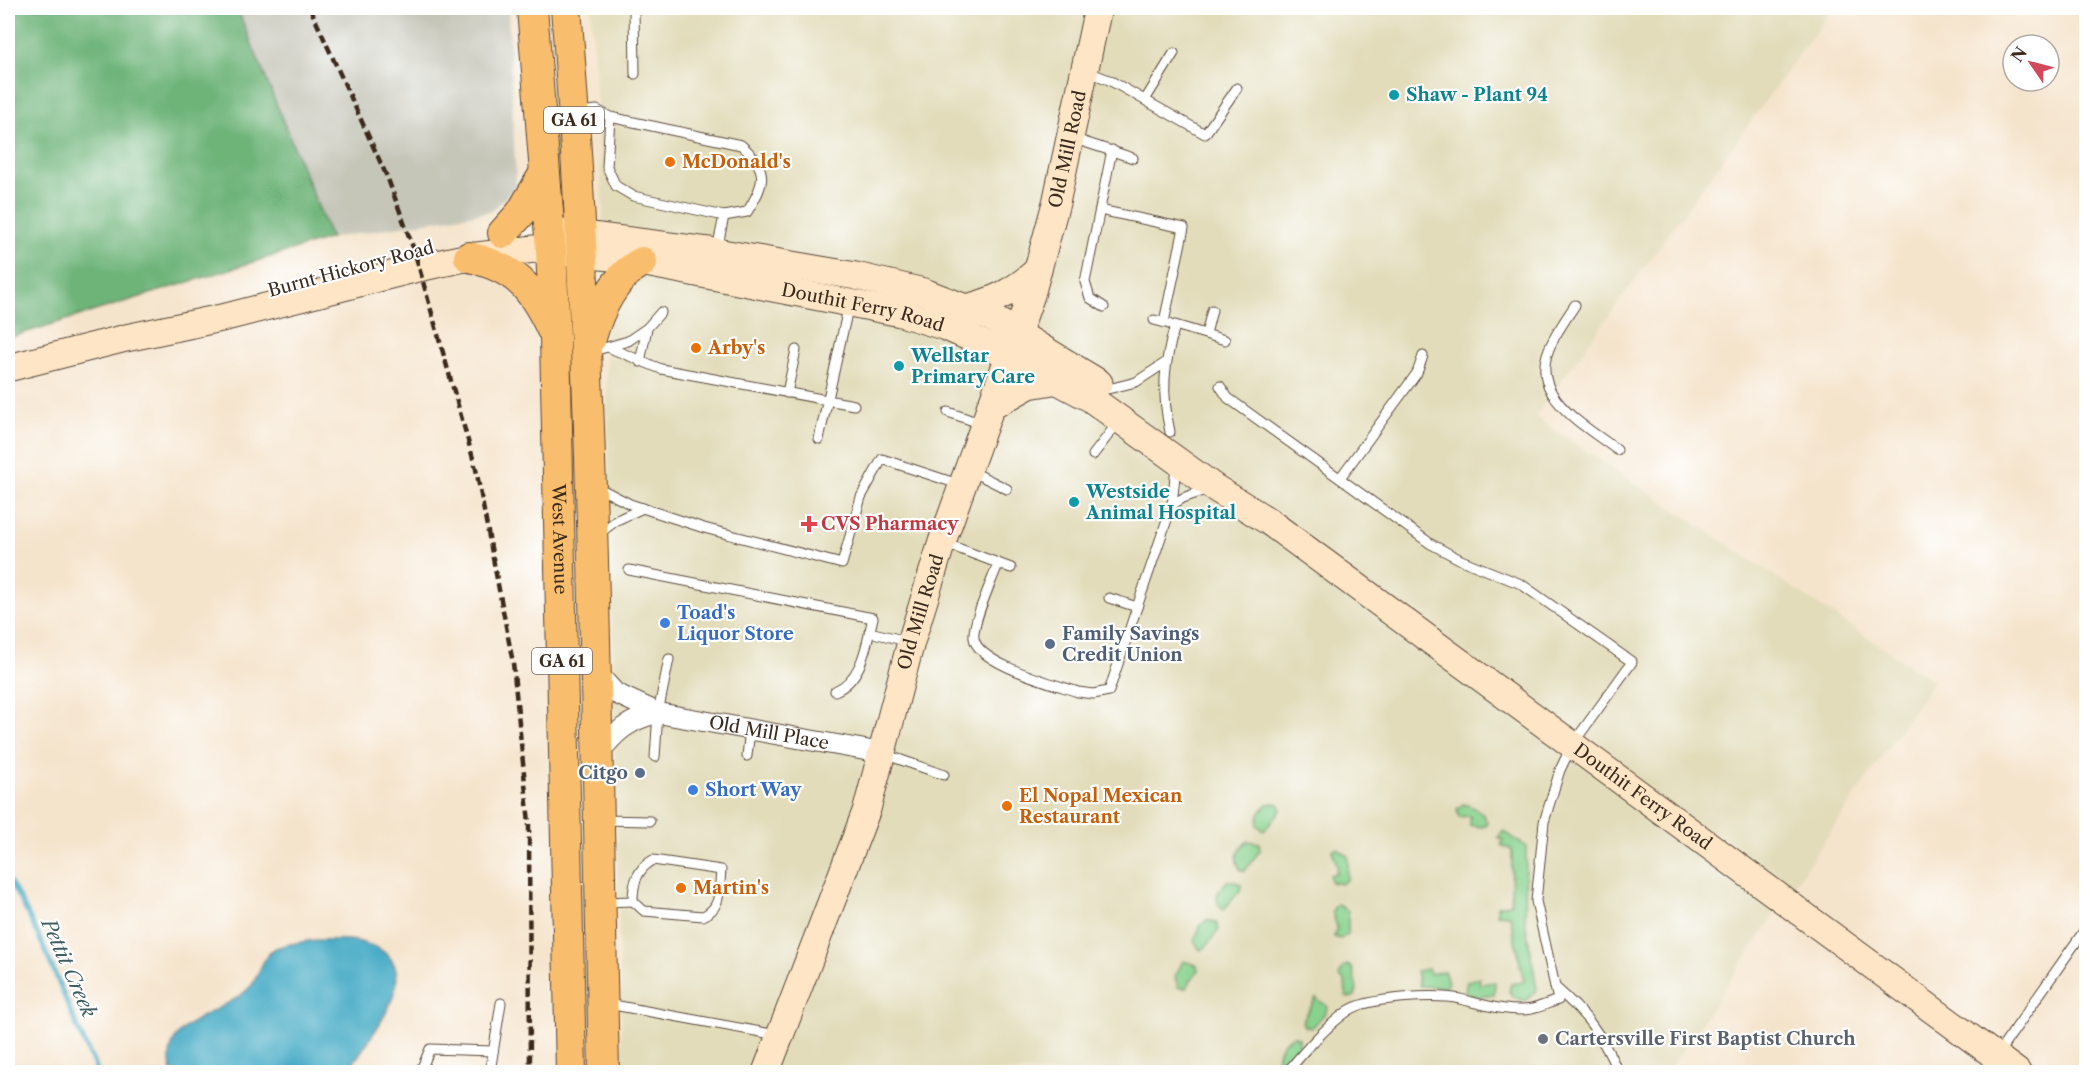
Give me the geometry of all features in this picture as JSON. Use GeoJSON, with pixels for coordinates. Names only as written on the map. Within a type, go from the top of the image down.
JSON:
{"type":"FeatureCollection","features":[{"type":"Feature","properties":{"kind":"main road","name":"West Avenue"},"geometry":{"type":"LineString","coordinates":[[532,8],[555,337],[571,1072]]}},
{"type":"Feature","properties":{"kind":"main road","name":"West Avenue"},"geometry":{"type":"LineString","coordinates":[[566,8],[582,243],[599,350],[592,484],[604,1072]]}},
{"type":"Feature","properties":{"kind":"main road"},"geometry":{"type":"LineString","coordinates":[[503,233],[521,213],[544,174]]}},
{"type":"Feature","properties":{"kind":"main road"},"geometry":{"type":"LineString","coordinates":[[469,257],[503,268],[520,280],[536,300],[555,337]]}},
{"type":"Feature","properties":{"kind":"main road"},"geometry":{"type":"LineString","coordinates":[[599,350],[596,320],[607,298],[629,272],[642,262]]}},
{"type":"Feature","properties":{"kind":"street","name":"Old Mill Road"},"geometry":{"type":"LineString","coordinates":[[766,1072],[867,809],[911,642],[942,542],[1038,270],[1098,8]]}},
{"type":"Feature","properties":{"kind":"street","name":"Burnt Hickory Road"},"geometry":{"type":"LineString","coordinates":[[126,338],[224,304],[414,250],[503,233],[550,241],[582,243]]}},
{"type":"Feature","properties":{"kind":"street","name":"Burnt Hickory Road"},"geometry":{"type":"LineString","coordinates":[[8,368],[126,338],[226,318],[418,267],[516,250],[550,241]]}},
{"type":"Feature","properties":{"kind":"street","name":"Douthit Ferry Road"},"geometry":{"type":"LineString","coordinates":[[582,243],[642,262],[714,264]]}},
{"type":"Feature","properties":{"kind":"street","name":"Douthit Ferry Road"},"geometry":{"type":"LineString","coordinates":[[582,243],[853,289],[924,292],[970,307],[1059,380],[1121,419],[1173,445],[1232,482],[1268,521]]}},
{"type":"Feature","properties":{"kind":"street"},"geometry":{"type":"LineString","coordinates":[[970,307],[999,298],[1021,285],[1038,270]]}},
{"type":"Feature","properties":{"kind":"street","name":"Douthit Ferry Road"},"geometry":{"type":"LineString","coordinates":[[853,289],[925,320],[1013,343],[1108,390],[1173,445],[1215,488],[1268,521],[2006,1065]]}},
{"type":"Feature","properties":{"kind":"street"},"geometry":{"type":"LineString","coordinates":[[986,416],[1029,385],[1059,380]]}},
{"type":"Feature","properties":{"kind":"street","name":"Old Mill Place"},"geometry":{"type":"LineString","coordinates":[[596,671],[615,693],[658,713],[882,753]]}},
{"type":"Feature","properties":{"kind":"street","name":"Old Mill Place"},"geometry":{"type":"LineString","coordinates":[[598,755],[624,725],[658,713]]}},
{"type":"Feature","properties":{"kind":"lane"},"geometry":{"type":"LineString","coordinates":[[634,8],[635,74]]}},
{"type":"Feature","properties":{"kind":"lane"},"geometry":{"type":"LineString","coordinates":[[1145,100],[1174,53]]}},
{"type":"Feature","properties":{"kind":"lane"},"geometry":{"type":"LineString","coordinates":[[1084,71],[1109,80],[1205,134],[1237,88]]}},
{"type":"Feature","properties":{"kind":"lane"},"geometry":{"type":"LineString","coordinates":[[574,112],[597,110],[610,117],[741,145],[757,159],[763,176],[758,194],[747,212],[724,216],[633,196],[616,186],[607,167],[610,117]]}},
{"type":"Feature","properties":{"kind":"lane"},"geometry":{"type":"LineString","coordinates":[[1070,137],[1133,158]]}},
{"type":"Feature","properties":{"kind":"lane"},"geometry":{"type":"LineString","coordinates":[[1104,308],[1090,298],[1085,282],[1112,150]]}},
{"type":"Feature","properties":{"kind":"lane"},"geometry":{"type":"LineString","coordinates":[[1100,210],[1184,228],[1164,322]]}},
{"type":"Feature","properties":{"kind":"lane"},"geometry":{"type":"LineString","coordinates":[[714,264],[724,216]]}},
{"type":"Feature","properties":{"kind":"lane"},"geometry":{"type":"LineString","coordinates":[[819,440],[853,289]]}},
{"type":"Feature","properties":{"kind":"lane"},"geometry":{"type":"LineString","coordinates":[[1575,305],[1549,348],[1544,365],[1546,386],[1562,408],[1617,450]]}},
{"type":"Feature","properties":{"kind":"lane"},"geometry":{"type":"LineString","coordinates":[[1206,334],[1212,309]]}},
{"type":"Feature","properties":{"kind":"lane"},"geometry":{"type":"LineString","coordinates":[[599,350],[628,341],[647,328],[661,312]]}},
{"type":"Feature","properties":{"kind":"lane"},"geometry":{"type":"LineString","coordinates":[[1154,320],[1225,340]]}},
{"type":"Feature","properties":{"kind":"lane"},"geometry":{"type":"LineString","coordinates":[[998,564],[974,638],[985,656],[1078,692],[1093,694],[1109,691],[1172,505],[1176,482],[1173,445],[1164,393],[1165,363],[1174,325]]}},
{"type":"Feature","properties":{"kind":"lane"},"geometry":{"type":"LineString","coordinates":[[640,362],[647,328]]}},
{"type":"Feature","properties":{"kind":"lane"},"geometry":{"type":"LineString","coordinates":[[599,350],[661,369],[854,405]]}},
{"type":"Feature","properties":{"kind":"lane"},"geometry":{"type":"LineString","coordinates":[[787,393],[796,350]]}},
{"type":"Feature","properties":{"kind":"lane"},"geometry":{"type":"LineString","coordinates":[[1340,478],[1417,373],[1423,356]]}},
{"type":"Feature","properties":{"kind":"lane"},"geometry":{"type":"LineString","coordinates":[[1108,390],[1142,379],[1165,363]]}},
{"type":"Feature","properties":{"kind":"lane"},"geometry":{"type":"LineString","coordinates":[[1220,386],[1228,398],[1446,553],[1521,584],[1632,662],[1572,745],[1560,770],[1544,822],[1536,901],[1558,1000],[1530,1009],[1483,1006],[1458,999],[1431,996],[1393,999],[1350,1009],[1314,1040],[1287,1072]]}},
{"type":"Feature","properties":{"kind":"lane"},"geometry":{"type":"LineString","coordinates":[[948,412],[986,416]]}},
{"type":"Feature","properties":{"kind":"lane"},"geometry":{"type":"LineString","coordinates":[[1093,455],[1121,419]]}},
{"type":"Feature","properties":{"kind":"lane"},"geometry":{"type":"LineString","coordinates":[[592,484],[617,498],[643,508],[796,550],[814,559],[842,564],[861,497],[882,459],[1007,489]]}},
{"type":"Feature","properties":{"kind":"lane"},"geometry":{"type":"LineString","coordinates":[[1172,505],[1196,492],[1215,488]]}},
{"type":"Feature","properties":{"kind":"lane"},"geometry":{"type":"LineString","coordinates":[[593,538],[617,520],[643,508]]}},
{"type":"Feature","properties":{"kind":"lane"},"geometry":{"type":"LineString","coordinates":[[942,542],[1011,568]]}},
{"type":"Feature","properties":{"kind":"lane"},"geometry":{"type":"LineString","coordinates":[[629,570],[873,618],[856,674],[844,687],[835,691]]}},
{"type":"Feature","properties":{"kind":"lane"},"geometry":{"type":"LineString","coordinates":[[1109,598],[1137,607]]}},
{"type":"Feature","properties":{"kind":"lane"},"geometry":{"type":"LineString","coordinates":[[869,633],[911,642]]}},
{"type":"Feature","properties":{"kind":"lane"},"geometry":{"type":"LineString","coordinates":[[655,757],[658,713],[669,659]]}},
{"type":"Feature","properties":{"kind":"lane"},"geometry":{"type":"LineString","coordinates":[[747,756],[750,730]]}},
{"type":"Feature","properties":{"kind":"lane"},"geometry":{"type":"LineString","coordinates":[[882,753],[944,775]]}},
{"type":"Feature","properties":{"kind":"lane"},"geometry":{"type":"LineString","coordinates":[[599,820],[650,821]]}},
{"type":"Feature","properties":{"kind":"lane"},"geometry":{"type":"LineString","coordinates":[[648,851],[650,861],[633,885],[633,900],[644,911],[703,916],[711,913],[717,905],[721,870],[650,861]]}},
{"type":"Feature","properties":{"kind":"lane"},"geometry":{"type":"LineString","coordinates":[[600,902],[633,900]]}},
{"type":"Feature","properties":{"kind":"lane"},"geometry":{"type":"LineString","coordinates":[[2006,1065],[2086,928]]}},
{"type":"Feature","properties":{"kind":"lane"},"geometry":{"type":"LineString","coordinates":[[1555,987],[1584,1013],[1606,1045],[1618,1072]]}},
{"type":"Feature","properties":{"kind":"lane"},"geometry":{"type":"LineString","coordinates":[[490,1072],[501,1003]]}},
{"type":"Feature","properties":{"kind":"lane"},"geometry":{"type":"LineString","coordinates":[[603,1004],[642,1009],[781,1036]]}},
{"type":"Feature","properties":{"kind":"lane"},"geometry":{"type":"LineString","coordinates":[[420,1072],[430,1049],[493,1051]]}},
{"type":"Feature","properties":{"kind":"shaded area"},"geometry":{"type":"Polygon","coordinates":[[[237,8],[508,8],[516,186],[492,211],[331,238],[237,8]]]}},
{"type":"Feature","properties":{"kind":"shaded area"},"geometry":{"type":"Polygon","coordinates":[[[591,8],[1833,8],[1535,417],[1933,681],[1668,1072],[622,1072],[603,207],[591,8]]]}},
{"type":"Feature","properties":{"kind":"green space"},"geometry":{"type":"Polygon","coordinates":[[[8,8],[237,8],[331,238],[8,338],[8,8]]]}},
{"type":"Feature","properties":{"kind":"green space"},"geometry":{"type":"Polygon","coordinates":[[[1267,804],[1280,805],[1281,810],[1264,831],[1257,825],[1259,814],[1267,804]]]}},
{"type":"Feature","properties":{"kind":"green space"},"geometry":{"type":"Polygon","coordinates":[[[1463,804],[1475,808],[1482,814],[1487,825],[1482,827],[1470,825],[1470,816],[1459,817],[1457,809],[1463,804]]]}},
{"type":"Feature","properties":{"kind":"green space"},"geometry":{"type":"Polygon","coordinates":[[[1504,831],[1526,847],[1525,921],[1537,989],[1526,1001],[1513,997],[1509,991],[1511,984],[1524,982],[1510,915],[1497,914],[1497,906],[1511,904],[1512,850],[1501,845],[1503,840],[1498,837],[1504,831]]]}},
{"type":"Feature","properties":{"kind":"green space"},"geometry":{"type":"Polygon","coordinates":[[[1248,841],[1259,843],[1260,850],[1245,871],[1241,870],[1237,858],[1239,851],[1248,841]]]}},
{"type":"Feature","properties":{"kind":"green space"},"geometry":{"type":"Polygon","coordinates":[[[1337,848],[1348,856],[1348,879],[1341,884],[1331,882],[1330,875],[1336,873],[1337,866],[1332,850],[1337,848]]]}},
{"type":"Feature","properties":{"kind":"green space"},"geometry":{"type":"Polygon","coordinates":[[[1227,881],[1234,881],[1241,885],[1240,891],[1223,910],[1217,901],[1217,894],[1227,881]]]}},
{"type":"Feature","properties":{"kind":"green space"},"geometry":{"type":"Polygon","coordinates":[[[1337,904],[1348,911],[1348,933],[1341,939],[1334,937],[1337,927],[1332,911],[1337,904]]]}},
{"type":"Feature","properties":{"kind":"green space"},"geometry":{"type":"Polygon","coordinates":[[[1207,920],[1216,922],[1219,929],[1206,947],[1200,950],[1194,941],[1201,925],[1207,920]]]}},
{"type":"Feature","properties":{"kind":"green space"},"geometry":{"type":"Polygon","coordinates":[[[1183,961],[1197,965],[1198,970],[1186,988],[1178,987],[1175,977],[1183,961]]]}},
{"type":"Feature","properties":{"kind":"green space"},"geometry":{"type":"Polygon","coordinates":[[[1347,965],[1352,968],[1357,989],[1355,996],[1350,998],[1346,996],[1345,981],[1339,977],[1343,967],[1347,965]]]}},
{"type":"Feature","properties":{"kind":"green space"},"geometry":{"type":"Polygon","coordinates":[[[1428,969],[1431,974],[1444,971],[1448,982],[1446,987],[1420,986],[1416,971],[1428,969]]]}},
{"type":"Feature","properties":{"kind":"green space"},"geometry":{"type":"Polygon","coordinates":[[[1479,978],[1480,984],[1495,982],[1494,995],[1480,997],[1465,993],[1467,981],[1479,978]]]}},
{"type":"Feature","properties":{"kind":"green space"},"geometry":{"type":"Polygon","coordinates":[[[1316,998],[1327,1006],[1326,1012],[1312,1028],[1304,1026],[1302,1022],[1316,998]]]}},
{"type":"Feature","properties":{"kind":"green space"},"geometry":{"type":"Polygon","coordinates":[[[1294,1036],[1299,1038],[1299,1054],[1291,1063],[1277,1060],[1282,1045],[1294,1036]]]}},
{"type":"Feature","properties":{"kind":"water"},"geometry":{"type":"Polygon","coordinates":[[[316,940],[349,940],[367,944],[387,954],[396,968],[396,985],[390,1004],[369,1041],[347,1072],[172,1072],[170,1054],[174,1040],[183,1029],[225,1005],[251,986],[271,951],[289,944],[316,940]]]}},
{"type":"Feature","properties":{"kind":"waterway","name":"Pettit Creek"},"geometry":{"type":"LineString","coordinates":[[8,879],[34,926],[98,1072]]}},
{"type":"Feature","properties":{"kind":"railway"},"geometry":{"type":"LineString","coordinates":[[310,8],[388,179],[414,250],[476,469],[513,663],[529,823],[530,1072]]}},
{"type":"Feature","properties":{"kind":"place","name":"Shaw - Plant 94"},"geometry":{"type":"Point","coordinates":[1394,95]}},
{"type":"Feature","properties":{"kind":"place","name":"McDonald's"},"geometry":{"type":"Point","coordinates":[670,162]}},
{"type":"Feature","properties":{"kind":"place","name":"Arby's"},"geometry":{"type":"Point","coordinates":[696,348]}},
{"type":"Feature","properties":{"kind":"place","name":"Wellstar Primary Care"},"geometry":{"type":"Point","coordinates":[899,366]}},
{"type":"Feature","properties":{"kind":"place","name":"Westside Animal Hospital"},"geometry":{"type":"Point","coordinates":[1074,502]}},
{"type":"Feature","properties":{"kind":"place","name":"CVS Pharmacy"},"geometry":{"type":"Point","coordinates":[809,524]}},
{"type":"Feature","properties":{"kind":"place","name":"Toad's Liquor Store"},"geometry":{"type":"Point","coordinates":[665,623]}},
{"type":"Feature","properties":{"kind":"place","name":"Family Savings Credit Union"},"geometry":{"type":"Point","coordinates":[1050,644]}},
{"type":"Feature","properties":{"kind":"place","name":"Citgo"},"geometry":{"type":"Point","coordinates":[640,773]}},
{"type":"Feature","properties":{"kind":"place","name":"Short Way"},"geometry":{"type":"Point","coordinates":[693,790]}},
{"type":"Feature","properties":{"kind":"place","name":"El Nopal Mexican Restaurant"},"geometry":{"type":"Point","coordinates":[1007,806]}},
{"type":"Feature","properties":{"kind":"place","name":"Martin's"},"geometry":{"type":"Point","coordinates":[681,888]}},
{"type":"Feature","properties":{"kind":"place","name":"Cartersville First Baptist Church"},"geometry":{"type":"Point","coordinates":[1543,1039]}}]}
